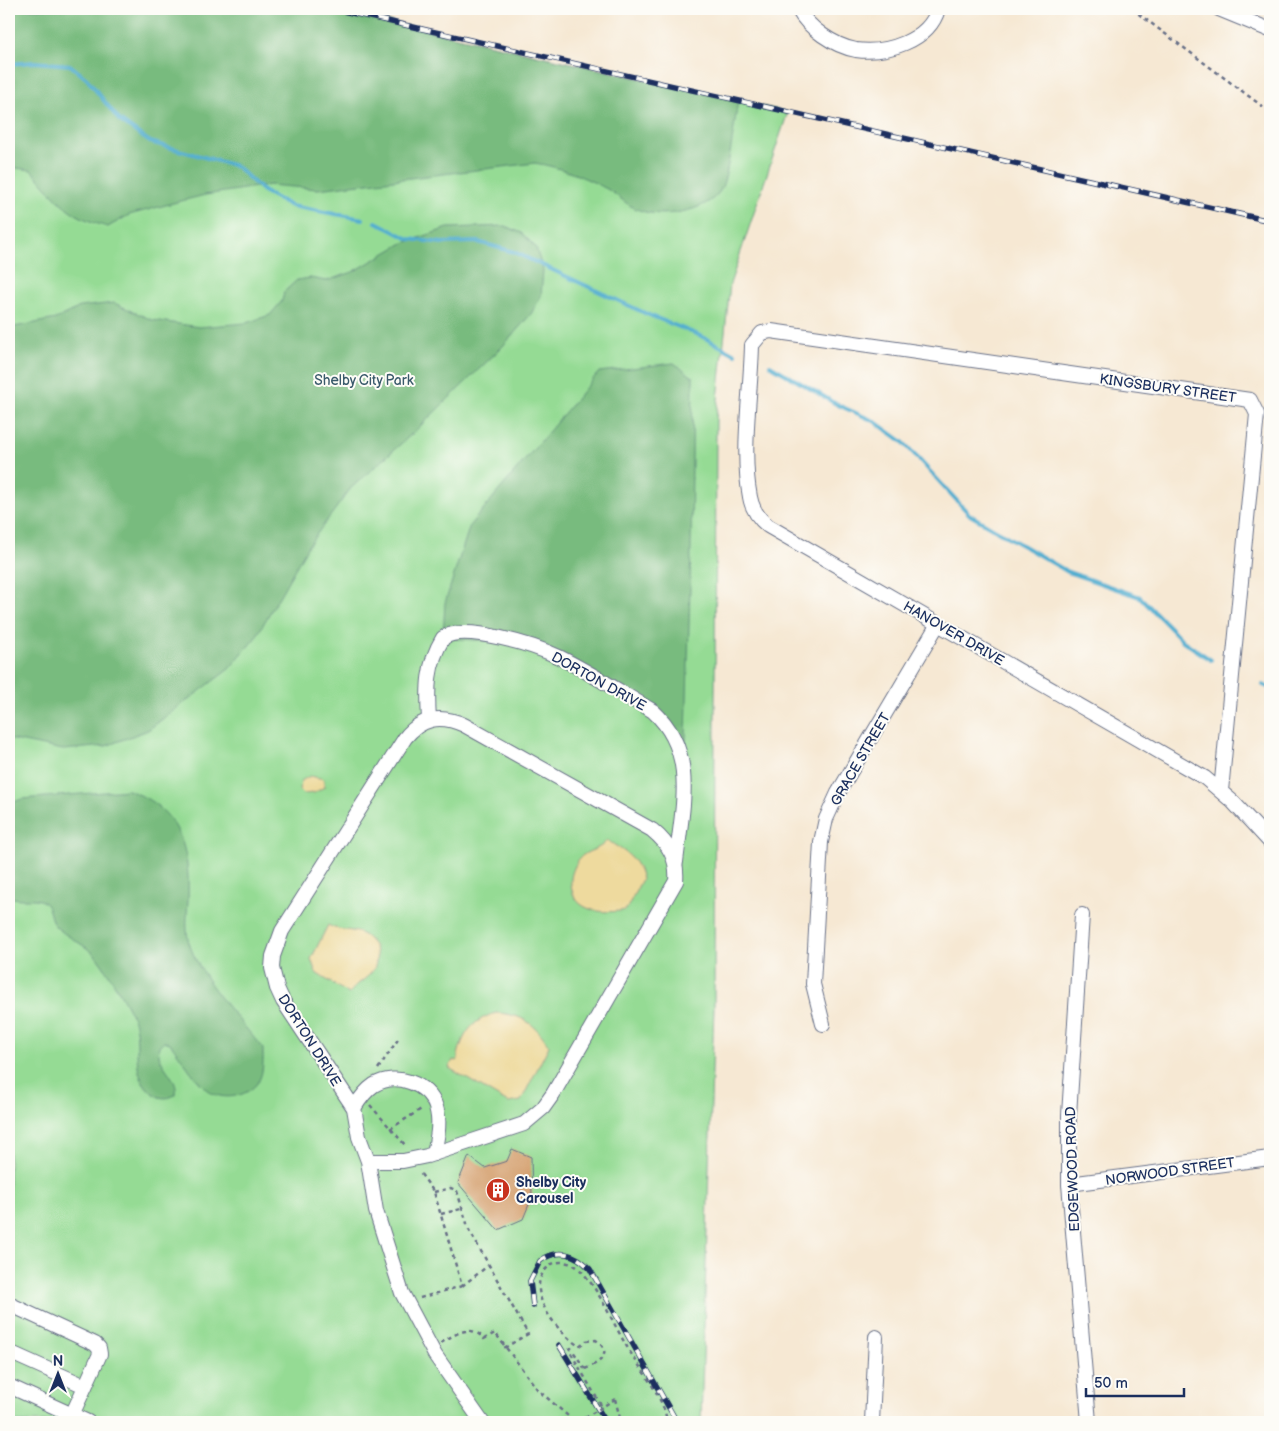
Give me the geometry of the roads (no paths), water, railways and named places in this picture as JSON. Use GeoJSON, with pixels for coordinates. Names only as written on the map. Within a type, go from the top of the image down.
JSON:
{"type":"FeatureCollection","features":[{"type":"Feature","properties":{"kind":"street"},"geometry":{"type":"LineString","coordinates":[[798,9],[816,32],[854,50],[880,51],[911,40],[931,26],[938,9]]}},
{"type":"Feature","properties":{"kind":"street"},"geometry":{"type":"LineString","coordinates":[[1219,9],[1270,30]]}},
{"type":"Feature","properties":{"kind":"street","name":"KINGSBURY STREET"},"geometry":{"type":"LineString","coordinates":[[752,365],[752,345],[762,333],[771,331],[1250,400],[1257,414],[1221,791]]}},
{"type":"Feature","properties":{"kind":"street","name":"HANOVER DRIVE"},"geometry":{"type":"LineString","coordinates":[[752,365],[747,462],[750,498],[757,517],[768,526],[1205,778],[1221,791],[1270,842]]}},
{"type":"Feature","properties":{"kind":"street","name":"GRACE STREET"},"geometry":{"type":"LineString","coordinates":[[823,1024],[813,984],[821,842],[826,819],[838,793],[938,624]]}},
{"type":"Feature","properties":{"kind":"street","name":"DORTON DRIVE"},"geometry":{"type":"LineString","coordinates":[[368,1161],[403,1161],[434,1154],[524,1124],[542,1108],[553,1094],[676,881],[676,862],[685,775],[674,740],[665,722],[653,711],[558,656],[521,644],[470,633],[457,633],[443,638],[431,662],[428,680],[429,719],[412,729],[405,738],[291,917],[275,946],[273,956],[274,978],[283,1001],[354,1108],[359,1136],[368,1161],[376,1211],[407,1302],[432,1349],[474,1414],[482,1422]]}},
{"type":"Feature","properties":{"kind":"street"},"geometry":{"type":"LineString","coordinates":[[429,719],[446,719],[464,724],[652,830],[669,847],[676,862]]}},
{"type":"Feature","properties":{"kind":"street","name":"EDGEWOOD ROAD"},"geometry":{"type":"LineString","coordinates":[[1082,915],[1069,1115],[1070,1184],[1089,1422]]}},
{"type":"Feature","properties":{"kind":"street"},"geometry":{"type":"LineString","coordinates":[[354,1108],[384,1081],[402,1080],[421,1087],[433,1102],[438,1121],[434,1154]]}},
{"type":"Feature","properties":{"kind":"street","name":"NORWOOD STREET"},"geometry":{"type":"LineString","coordinates":[[1070,1184],[1270,1158]]}},
{"type":"Feature","properties":{"kind":"street"},"geometry":{"type":"LineString","coordinates":[[9,1304],[95,1344],[99,1348],[100,1354],[72,1415]]}},
{"type":"Feature","properties":{"kind":"street"},"geometry":{"type":"LineString","coordinates":[[872,1422],[876,1337]]}},
{"type":"Feature","properties":{"kind":"street"},"geometry":{"type":"LineString","coordinates":[[9,1352],[85,1386]]}},
{"type":"Feature","properties":{"kind":"street"},"geometry":{"type":"LineString","coordinates":[[9,1386],[88,1422]]}},
{"type":"Feature","properties":{"kind":"waterway"},"geometry":{"type":"LineString","coordinates":[[9,64],[34,62],[70,65],[87,79],[119,120],[150,142],[236,166],[263,191],[291,206],[363,219]]}},
{"type":"Feature","properties":{"kind":"waterway"},"geometry":{"type":"LineString","coordinates":[[376,222],[409,239],[442,243],[478,242],[514,252],[649,315],[701,336],[735,354]]}},
{"type":"Feature","properties":{"kind":"waterway"},"geometry":{"type":"LineString","coordinates":[[770,365],[838,405],[874,421],[903,442],[970,515],[1068,572],[1140,597],[1183,641],[1211,660]]}},
{"type":"Feature","properties":{"kind":"waterway"},"geometry":{"type":"LineString","coordinates":[[1263,685],[1270,688]]}},
{"type":"Feature","properties":{"kind":"railway"},"geometry":{"type":"LineString","coordinates":[[334,9],[1270,221]]}},
{"type":"Feature","properties":{"kind":"railway"},"geometry":{"type":"LineString","coordinates":[[533,1306],[530,1281],[540,1261],[560,1254],[566,1254],[579,1259],[590,1269],[677,1422]]}},
{"type":"Feature","properties":{"kind":"railway"},"geometry":{"type":"LineString","coordinates":[[559,1345],[606,1422]]}},
{"type":"Feature","properties":{"kind":"place","name":"Shelby City Carousel"},"geometry":{"type":"Point","coordinates":[498,1190]}},
{"type":"Feature","properties":{"kind":"park label","name":"Shelby City Park"},"geometry":{"type":"Point","coordinates":[364,380]}}]}
